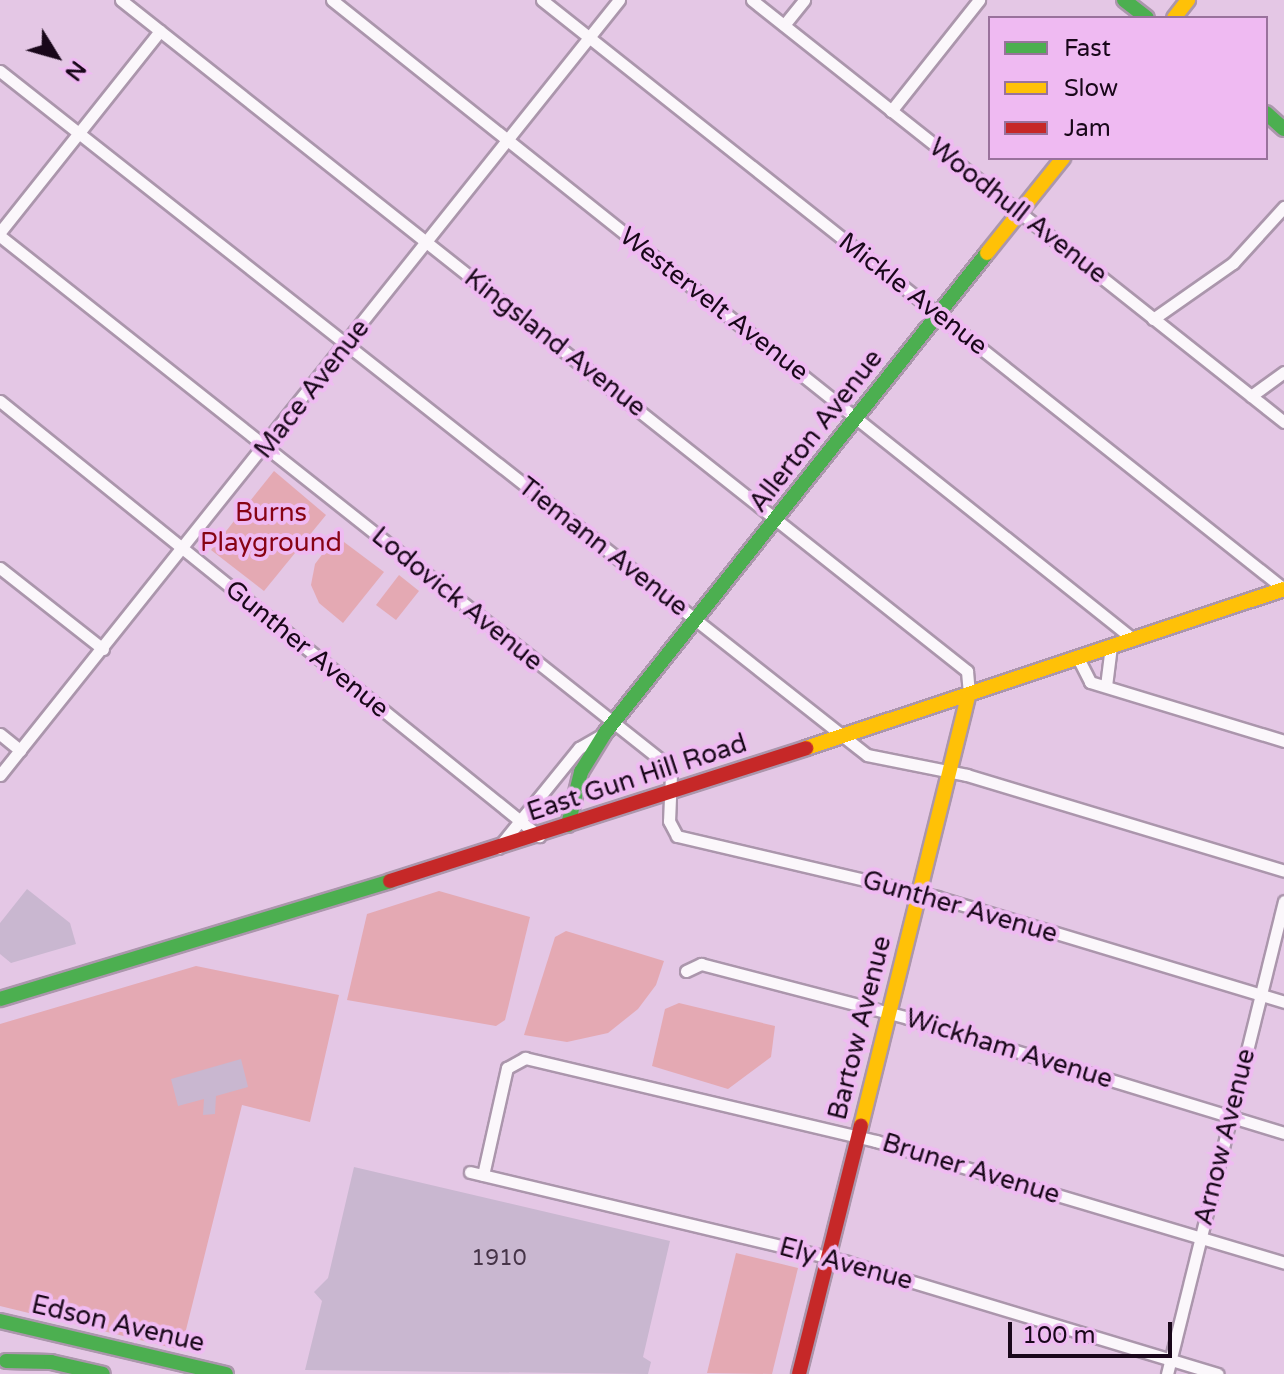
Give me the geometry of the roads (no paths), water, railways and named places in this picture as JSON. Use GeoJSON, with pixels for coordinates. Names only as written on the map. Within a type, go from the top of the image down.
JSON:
{"type":"FeatureCollection","features":[{"type":"Feature","properties":{"kind":"main road"},"geometry":{"type":"LineString","coordinates":[[1124,0],[1144,16]]}},
{"type":"Feature","properties":{"kind":"main road"},"geometry":{"type":"LineString","coordinates":[[1176,16],[1188,0]]}},
{"type":"Feature","properties":{"kind":"main road"},"geometry":{"type":"LineString","coordinates":[[1268,115],[1284,129]]}},
{"type":"Feature","properties":{"kind":"main road","name":"Allerton Avenue"},"geometry":{"type":"LineString","coordinates":[[568,825],[581,772],[609,728],[698,622],[1061,160]]}},
{"type":"Feature","properties":{"kind":"main road","name":"East Gun Hill Road"},"geometry":{"type":"LineString","coordinates":[[0,999],[539,836],[1284,589]]}},
{"type":"Feature","properties":{"kind":"main road","name":"Bartow Avenue"},"geometry":{"type":"LineString","coordinates":[[799,1374],[969,694]]}},
{"type":"Feature","properties":{"kind":"main road","name":"Edson Avenue"},"geometry":{"type":"LineString","coordinates":[[0,1321],[226,1374]]}},
{"type":"Feature","properties":{"kind":"main road"},"geometry":{"type":"LineString","coordinates":[[3,1360],[53,1374]]}},
{"type":"Feature","properties":{"kind":"main road"},"geometry":{"type":"LineString","coordinates":[[3,1360],[51,1362],[103,1374]]}},
{"type":"Feature","properties":{"kind":"street","name":"Kingsland Avenue"},"geometry":{"type":"LineString","coordinates":[[121,0],[967,671],[969,694]]}},
{"type":"Feature","properties":{"kind":"street","name":"Westervelt Avenue"},"geometry":{"type":"LineString","coordinates":[[332,0],[1133,639]]}},
{"type":"Feature","properties":{"kind":"street","name":"Mickle Avenue"},"geometry":{"type":"LineString","coordinates":[[542,0],[1284,589]]}},
{"type":"Feature","properties":{"kind":"street","name":"Mace Avenue"},"geometry":{"type":"LineString","coordinates":[[0,775],[267,447],[619,0]]}},
{"type":"Feature","properties":{"kind":"street","name":"Woodhull Avenue"},"geometry":{"type":"LineString","coordinates":[[752,0],[1284,422]]}},
{"type":"Feature","properties":{"kind":"street"},"geometry":{"type":"LineString","coordinates":[[784,25],[804,0]]}},
{"type":"Feature","properties":{"kind":"street"},"geometry":{"type":"LineString","coordinates":[[891,111],[979,0]]}},
{"type":"Feature","properties":{"kind":"street"},"geometry":{"type":"LineString","coordinates":[[0,234],[160,31]]}},
{"type":"Feature","properties":{"kind":"street","name":"Tiemann Avenue"},"geometry":{"type":"LineString","coordinates":[[0,71],[867,755],[948,772],[1284,871]]}},
{"type":"Feature","properties":{"kind":"street"},"geometry":{"type":"LineString","coordinates":[[1153,319],[1233,263],[1284,207]]}},
{"type":"Feature","properties":{"kind":"street","name":"Lodovick Avenue"},"geometry":{"type":"LineString","coordinates":[[0,234],[267,447],[609,728],[666,767],[671,793]]}},
{"type":"Feature","properties":{"kind":"street"},"geometry":{"type":"LineString","coordinates":[[1251,396],[1284,372]]}},
{"type":"Feature","properties":{"kind":"street","name":"Gunther Avenue"},"geometry":{"type":"LineString","coordinates":[[0,401],[539,836]]}},
{"type":"Feature","properties":{"kind":"street"},"geometry":{"type":"LineString","coordinates":[[0,568],[103,649]]}},
{"type":"Feature","properties":{"kind":"street"},"geometry":{"type":"LineString","coordinates":[[1106,686],[1111,646]]}},
{"type":"Feature","properties":{"kind":"street"},"geometry":{"type":"LineString","coordinates":[[1078,658],[1090,682],[1284,741]]}},
{"type":"Feature","properties":{"kind":"street","name":"Allerton Avenue"},"geometry":{"type":"LineString","coordinates":[[498,848],[579,748],[609,728]]}},
{"type":"Feature","properties":{"kind":"street"},"geometry":{"type":"LineString","coordinates":[[0,734],[20,750]]}},
{"type":"Feature","properties":{"kind":"street","name":"Gunther Avenue"},"geometry":{"type":"LineString","coordinates":[[671,793],[669,821],[677,836],[918,893],[1284,1002]]}},
{"type":"Feature","properties":{"kind":"street","name":"Arnow Avenue"},"geometry":{"type":"LineString","coordinates":[[1167,1374],[1284,901]]}},
{"type":"Feature","properties":{"kind":"street","name":"Wickham Avenue"},"geometry":{"type":"LineString","coordinates":[[686,971],[701,964],[889,1014],[1284,1133]]}},
{"type":"Feature","properties":{"kind":"street","name":"Bruner Avenue"},"geometry":{"type":"LineString","coordinates":[[483,1175],[514,1061],[525,1058],[858,1136],[1284,1263]]}},
{"type":"Feature","properties":{"kind":"street","name":"Ely Avenue"},"geometry":{"type":"LineString","coordinates":[[470,1172],[828,1258],[1217,1374]]}},
{"type":"Feature","properties":{"kind":"park label","name":"Burns Playground"},"geometry":{"type":"Point","coordinates":[271,528]}}]}
